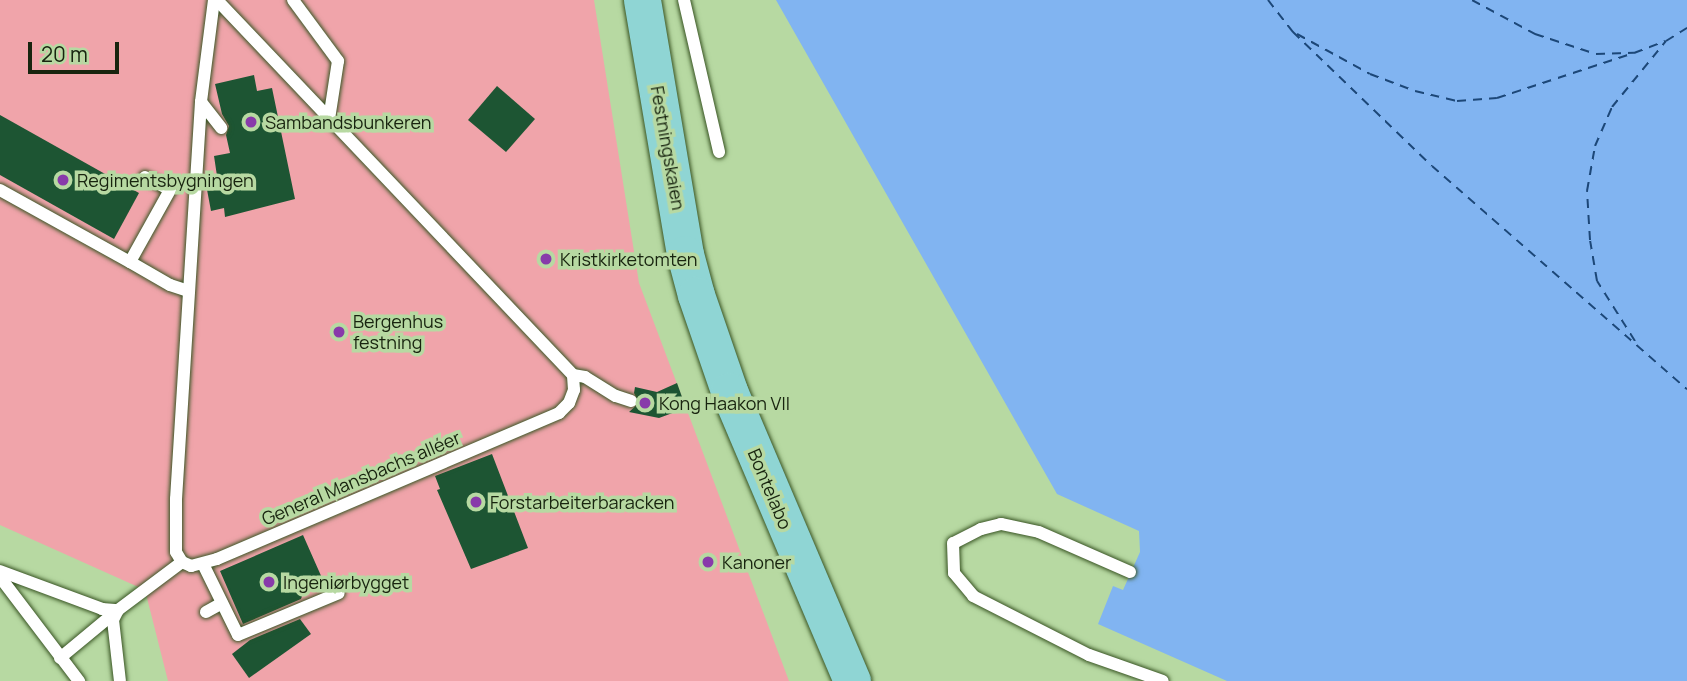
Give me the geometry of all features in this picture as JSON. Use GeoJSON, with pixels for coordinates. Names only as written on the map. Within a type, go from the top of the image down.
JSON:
{"type":"FeatureCollection","features":[{"type":"Feature","properties":{"kind":"main road","name":"Festningskaien"},"geometry":{"type":"LineString","coordinates":[[642,0],[685,254],[696,295]]}},
{"type":"Feature","properties":{"kind":"main road","name":"Bontelabo"},"geometry":{"type":"LineString","coordinates":[[696,295],[729,391],[852,681]]}},
{"type":"Feature","properties":{"kind":"lane"},"geometry":{"type":"LineString","coordinates":[[60,658],[182,562],[176,552],[176,499],[201,102],[216,0]]}},
{"type":"Feature","properties":{"kind":"lane"},"geometry":{"type":"LineString","coordinates":[[216,0],[573,375],[585,377],[616,396],[631,401]]}},
{"type":"Feature","properties":{"kind":"lane"},"geometry":{"type":"LineString","coordinates":[[293,0],[338,61],[329,119]]}},
{"type":"Feature","properties":{"kind":"lane"},"geometry":{"type":"LineString","coordinates":[[684,0],[719,152]]}},
{"type":"Feature","properties":{"kind":"lane"},"geometry":{"type":"LineString","coordinates":[[201,102],[221,128]]}},
{"type":"Feature","properties":{"kind":"lane"},"geometry":{"type":"LineString","coordinates":[[130,262],[170,190],[145,177]]}},
{"type":"Feature","properties":{"kind":"lane"},"geometry":{"type":"LineString","coordinates":[[0,190],[170,285],[189,291]]}},
{"type":"Feature","properties":{"kind":"lane","name":"General Mansbachs alléer"},"geometry":{"type":"LineString","coordinates":[[182,562],[191,566],[203,564],[559,412],[572,397],[573,375]]}},
{"type":"Feature","properties":{"kind":"lane"},"geometry":{"type":"LineString","coordinates":[[1130,572],[1061,544],[1039,532],[1001,524],[981,529],[953,543],[954,573],[973,596],[1089,655],[1163,681]]}},
{"type":"Feature","properties":{"kind":"lane"},"geometry":{"type":"LineString","coordinates":[[203,564],[240,641],[339,593]]}},
{"type":"Feature","properties":{"kind":"lane"},"geometry":{"type":"LineString","coordinates":[[0,571],[102,609],[118,610]]}},
{"type":"Feature","properties":{"kind":"lane"},"geometry":{"type":"LineString","coordinates":[[0,577],[79,681]]}},
{"type":"Feature","properties":{"kind":"lane"},"geometry":{"type":"LineString","coordinates":[[206,612],[222,603]]}},
{"type":"Feature","properties":{"kind":"lane"},"geometry":{"type":"LineString","coordinates":[[118,610],[113,620],[120,681]]}},
{"type":"Feature","properties":{"kind":"shaded area","name":"Bergenhus festning"},"geometry":{"type":"Polygon","coordinates":[[[0,0],[594,0],[639,283],[789,681],[168,681],[145,590],[0,525],[0,0]]]}},
{"type":"Feature","properties":{"kind":"water"},"geometry":{"type":"Polygon","coordinates":[[[776,0],[1687,0],[1687,681],[1227,681],[1098,624],[1113,586],[1123,590],[1140,552],[1139,531],[1057,494],[776,0]]]}},
{"type":"Feature","properties":{"kind":"building","name":"Sambandsbunkeren"},"geometry":{"type":"Polygon","coordinates":[[[254,75],[257,91],[272,88],[295,199],[225,217],[224,208],[211,211],[205,179],[217,176],[214,156],[230,153],[226,135],[229,126],[222,114],[215,84],[254,75]]]}},
{"type":"Feature","properties":{"kind":"building"},"geometry":{"type":"Polygon","coordinates":[[[497,86],[535,119],[506,152],[468,120],[497,86]]]}},
{"type":"Feature","properties":{"kind":"building","name":"Regimentsbygningen"},"geometry":{"type":"Polygon","coordinates":[[[0,115],[139,193],[114,239],[0,175],[0,115]]]}},
{"type":"Feature","properties":{"kind":"building"},"geometry":{"type":"Polygon","coordinates":[[[677,383],[686,408],[659,418],[629,412],[639,403],[634,393],[635,387],[657,392],[677,383]]]}},
{"type":"Feature","properties":{"kind":"building","name":"Forstarbeiterbaracken"},"geometry":{"type":"Polygon","coordinates":[[[492,454],[528,548],[471,569],[437,490],[440,489],[435,476],[492,454]]]}},
{"type":"Feature","properties":{"kind":"building","name":"Ingeniørbygget"},"geometry":{"type":"Polygon","coordinates":[[[303,535],[322,578],[306,585],[301,599],[243,624],[220,571],[303,535]]]}},
{"type":"Feature","properties":{"kind":"building"},"geometry":{"type":"Polygon","coordinates":[[[300,619],[311,634],[249,678],[232,654],[250,640],[300,619]]]}},
{"type":"Feature","properties":{"kind":"ferry route"},"geometry":{"type":"LineString","coordinates":[[1268,0],[1293,32],[1432,166],[1687,389]]}},
{"type":"Feature","properties":{"kind":"ferry route"},"geometry":{"type":"LineString","coordinates":[[1472,0],[1535,34],[1596,54],[1634,53],[1666,41],[1687,28]]}},
{"type":"Feature","properties":{"kind":"ferry route"},"geometry":{"type":"LineString","coordinates":[[1297,34],[1370,74],[1415,91],[1457,101],[1497,98],[1634,53]]}},
{"type":"Feature","properties":{"kind":"ferry route"},"geometry":{"type":"LineString","coordinates":[[1635,341],[1597,281],[1590,240],[1587,191],[1595,146],[1612,107],[1666,41]]}},
{"type":"Feature","properties":{"kind":"place","name":"Sambandsbunkeren"},"geometry":{"type":"Point","coordinates":[251,122]}},
{"type":"Feature","properties":{"kind":"place","name":"Regimentsbygningen"},"geometry":{"type":"Point","coordinates":[63,180]}},
{"type":"Feature","properties":{"kind":"place","name":"Kristkirketomten"},"geometry":{"type":"Point","coordinates":[546,259]}},
{"type":"Feature","properties":{"kind":"place","name":"Bergenhus festning"},"geometry":{"type":"Point","coordinates":[339,332]}},
{"type":"Feature","properties":{"kind":"place","name":"Kong Haakon VII"},"geometry":{"type":"Point","coordinates":[645,403]}},
{"type":"Feature","properties":{"kind":"place","name":"Forstarbeiterbaracken"},"geometry":{"type":"Point","coordinates":[476,502]}},
{"type":"Feature","properties":{"kind":"place","name":"Kanoner"},"geometry":{"type":"Point","coordinates":[708,562]}},
{"type":"Feature","properties":{"kind":"place","name":"Ingeniørbygget"},"geometry":{"type":"Point","coordinates":[269,582]}}]}
